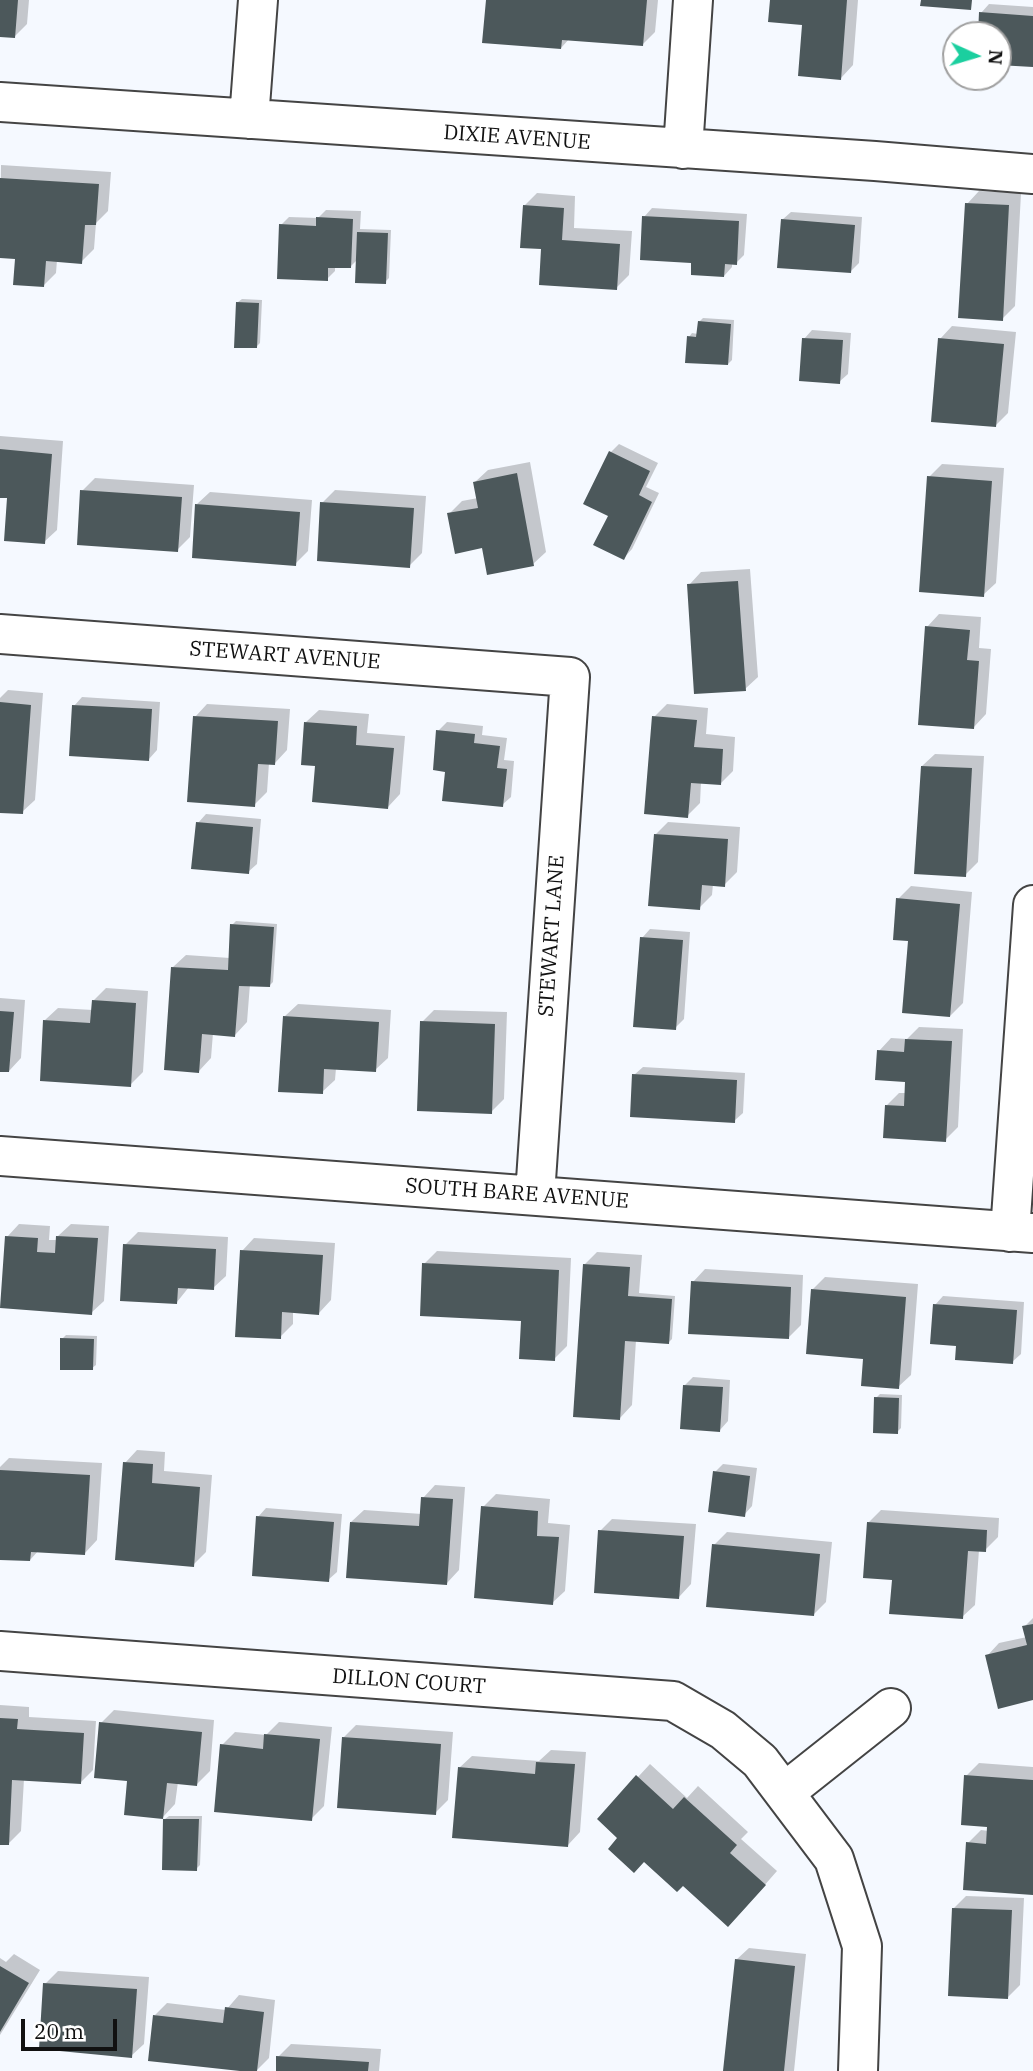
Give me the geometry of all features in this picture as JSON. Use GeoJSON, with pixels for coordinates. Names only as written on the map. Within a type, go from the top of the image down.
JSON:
{"type":"FeatureCollection","features":[{"type":"Feature","properties":{"kind":"street"},"geometry":{"type":"LineString","coordinates":[[249,119],[258,0]]}},
{"type":"Feature","properties":{"kind":"street"},"geometry":{"type":"LineString","coordinates":[[683,149],[693,0]]}},
{"type":"Feature","properties":{"kind":"street","name":"DIXIE AVENUE"},"geometry":{"type":"LineString","coordinates":[[0,103],[875,161],[1033,174]]}},
{"type":"Feature","properties":{"kind":"street","name":"STEWART AVENUE"},"geometry":{"type":"LineString","coordinates":[[0,634],[570,677]]}},
{"type":"Feature","properties":{"kind":"street","name":"STEWART LANE"},"geometry":{"type":"LineString","coordinates":[[535,1195],[570,677]]}},
{"type":"Feature","properties":{"kind":"street"},"geometry":{"type":"LineString","coordinates":[[1021,1233],[1033,905]]}},
{"type":"Feature","properties":{"kind":"street","name":"SOUTH BARE AVENUE"},"geometry":{"type":"LineString","coordinates":[[0,1156],[1021,1233]]}},
{"type":"Feature","properties":{"kind":"street","name":"DILLON COURT"},"geometry":{"type":"LineString","coordinates":[[0,1651],[673,1701],[732,1738],[760,1761],[834,1860],[862,1946],[858,2071]]}},
{"type":"Feature","properties":{"kind":"street"},"geometry":{"type":"LineString","coordinates":[[785,1792],[891,1708]]}},
{"type":"Feature","properties":{"kind":"building"},"geometry":{"type":"Polygon","coordinates":[[[0,0],[18,0],[15,38],[0,37],[0,0]]]}},
{"type":"Feature","properties":{"kind":"building"},"geometry":{"type":"Polygon","coordinates":[[[486,0],[647,0],[643,46],[562,40],[561,49],[482,43],[486,0]]]}},
{"type":"Feature","properties":{"kind":"building"},"geometry":{"type":"Polygon","coordinates":[[[770,0],[847,0],[841,80],[798,76],[802,25],[768,22],[770,0]]]}},
{"type":"Feature","properties":{"kind":"building"},"geometry":{"type":"Polygon","coordinates":[[[921,0],[972,0],[971,10],[920,6],[921,0]]]}},
{"type":"Feature","properties":{"kind":"building"},"geometry":{"type":"Polygon","coordinates":[[[979,12],[1033,16],[1033,67],[1012,66],[1012,21],[979,21],[979,12]]]}},
{"type":"Feature","properties":{"kind":"building"},"geometry":{"type":"Polygon","coordinates":[[[0,178],[99,184],[96,225],[85,225],[82,264],[46,261],[44,287],[13,285],[15,259],[0,258],[0,178]]]}},
{"type":"Feature","properties":{"kind":"building"},"geometry":{"type":"Polygon","coordinates":[[[965,203],[1009,205],[1003,321],[958,318],[965,203]]]}},
{"type":"Feature","properties":{"kind":"building"},"geometry":{"type":"Polygon","coordinates":[[[523,205],[564,208],[562,240],[620,244],[617,290],[539,285],[541,249],[520,248],[523,205]]]}},
{"type":"Feature","properties":{"kind":"building"},"geometry":{"type":"Polygon","coordinates":[[[642,216],[739,221],[737,265],[725,264],[724,277],[691,275],[691,263],[640,260],[642,216]]]}},
{"type":"Feature","properties":{"kind":"building"},"geometry":{"type":"Polygon","coordinates":[[[316,217],[353,219],[351,268],[328,268],[328,281],[277,279],[279,224],[316,226],[316,217]]]}},
{"type":"Feature","properties":{"kind":"building"},"geometry":{"type":"Polygon","coordinates":[[[781,219],[855,225],[851,273],[777,268],[781,219]]]}},
{"type":"Feature","properties":{"kind":"building"},"geometry":{"type":"Polygon","coordinates":[[[357,232],[388,233],[386,284],[355,283],[357,232]]]}},
{"type":"Feature","properties":{"kind":"building"},"geometry":{"type":"Polygon","coordinates":[[[236,302],[259,303],[257,348],[234,348],[236,302]]]}},
{"type":"Feature","properties":{"kind":"building"},"geometry":{"type":"Polygon","coordinates":[[[698,321],[731,324],[728,365],[685,363],[687,336],[696,337],[698,321]]]}},
{"type":"Feature","properties":{"kind":"building"},"geometry":{"type":"Polygon","coordinates":[[[802,338],[843,340],[840,384],[799,381],[802,338]]]}},
{"type":"Feature","properties":{"kind":"building"},"geometry":{"type":"Polygon","coordinates":[[[938,338],[1004,344],[996,427],[931,422],[938,338]]]}},
{"type":"Feature","properties":{"kind":"building"},"geometry":{"type":"Polygon","coordinates":[[[0,449],[52,454],[45,544],[4,541],[7,498],[0,498],[0,449]]]}},
{"type":"Feature","properties":{"kind":"building"},"geometry":{"type":"Polygon","coordinates":[[[609,451],[650,471],[639,495],[652,502],[624,560],[593,545],[608,516],[583,504],[609,451]]]}},
{"type":"Feature","properties":{"kind":"building"},"geometry":{"type":"Polygon","coordinates":[[[517,473],[534,566],[487,575],[482,548],[455,554],[447,513],[478,508],[473,482],[517,473]]]}},
{"type":"Feature","properties":{"kind":"building"},"geometry":{"type":"Polygon","coordinates":[[[927,476],[992,481],[984,597],[919,592],[927,476]]]}},
{"type":"Feature","properties":{"kind":"building"},"geometry":{"type":"Polygon","coordinates":[[[80,490],[182,497],[178,552],[77,545],[80,490]]]}},
{"type":"Feature","properties":{"kind":"building"},"geometry":{"type":"Polygon","coordinates":[[[320,502],[414,508],[410,568],[317,561],[320,502]]]}},
{"type":"Feature","properties":{"kind":"building"},"geometry":{"type":"Polygon","coordinates":[[[195,504],[300,512],[296,566],[192,558],[195,504]]]}},
{"type":"Feature","properties":{"kind":"building"},"geometry":{"type":"Polygon","coordinates":[[[738,581],[746,691],[694,694],[687,584],[738,581]]]}},
{"type":"Feature","properties":{"kind":"building"},"geometry":{"type":"Polygon","coordinates":[[[925,626],[970,630],[967,660],[979,661],[974,729],[918,725],[925,626]]]}},
{"type":"Feature","properties":{"kind":"building"},"geometry":{"type":"Polygon","coordinates":[[[0,702],[31,705],[23,814],[0,813],[0,702]]]}},
{"type":"Feature","properties":{"kind":"building"},"geometry":{"type":"Polygon","coordinates":[[[72,705],[152,709],[149,761],[69,756],[72,705]]]}},
{"type":"Feature","properties":{"kind":"building"},"geometry":{"type":"Polygon","coordinates":[[[193,716],[278,721],[275,765],[258,764],[255,807],[187,802],[193,716]]]}},
{"type":"Feature","properties":{"kind":"building"},"geometry":{"type":"Polygon","coordinates":[[[652,716],[697,720],[694,747],[723,749],[721,785],[691,783],[688,818],[644,814],[652,716]]]}},
{"type":"Feature","properties":{"kind":"building"},"geometry":{"type":"Polygon","coordinates":[[[304,722],[357,726],[356,745],[394,748],[388,809],[312,802],[315,766],[301,765],[304,722]]]}},
{"type":"Feature","properties":{"kind":"building"},"geometry":{"type":"Polygon","coordinates":[[[436,730],[475,734],[474,743],[500,746],[497,768],[507,769],[503,807],[442,801],[445,772],[433,770],[436,730]]]}},
{"type":"Feature","properties":{"kind":"building"},"geometry":{"type":"Polygon","coordinates":[[[921,766],[972,768],[966,877],[914,874],[921,766]]]}},
{"type":"Feature","properties":{"kind":"building"},"geometry":{"type":"Polygon","coordinates":[[[196,822],[253,827],[249,874],[191,869],[196,822]]]}},
{"type":"Feature","properties":{"kind":"building"},"geometry":{"type":"Polygon","coordinates":[[[654,834],[728,839],[725,887],[702,885],[700,910],[648,906],[654,834]]]}},
{"type":"Feature","properties":{"kind":"building"},"geometry":{"type":"Polygon","coordinates":[[[896,898],[960,904],[950,1017],[902,1013],[908,941],[893,940],[896,898]]]}},
{"type":"Feature","properties":{"kind":"building"},"geometry":{"type":"Polygon","coordinates":[[[230,924],[274,927],[270,987],[239,986],[235,1037],[202,1034],[199,1073],[164,1070],[171,967],[228,970],[230,924]]]}},
{"type":"Feature","properties":{"kind":"building"},"geometry":{"type":"Polygon","coordinates":[[[640,937],[683,940],[676,1030],[633,1027],[640,937]]]}},
{"type":"Feature","properties":{"kind":"building"},"geometry":{"type":"Polygon","coordinates":[[[92,1000],[136,1003],[131,1087],[40,1081],[43,1020],[90,1023],[92,1000]]]}},
{"type":"Feature","properties":{"kind":"building"},"geometry":{"type":"Polygon","coordinates":[[[0,1011],[14,1012],[9,1072],[0,1072],[0,1011]]]}},
{"type":"Feature","properties":{"kind":"building"},"geometry":{"type":"Polygon","coordinates":[[[283,1016],[379,1022],[376,1072],[324,1069],[323,1094],[278,1092],[283,1016]]]}},
{"type":"Feature","properties":{"kind":"building"},"geometry":{"type":"Polygon","coordinates":[[[420,1021],[495,1024],[492,1114],[417,1111],[420,1021]]]}},
{"type":"Feature","properties":{"kind":"building"},"geometry":{"type":"Polygon","coordinates":[[[905,1039],[952,1041],[946,1142],[883,1138],[885,1105],[904,1106],[905,1082],[875,1080],[877,1050],[904,1052],[905,1039]]]}},
{"type":"Feature","properties":{"kind":"building"},"geometry":{"type":"Polygon","coordinates":[[[632,1074],[737,1080],[735,1123],[630,1117],[632,1074]]]}},
{"type":"Feature","properties":{"kind":"building"},"geometry":{"type":"Polygon","coordinates":[[[5,1236],[38,1238],[37,1252],[55,1253],[56,1236],[98,1238],[92,1315],[0,1308],[5,1236]]]}},
{"type":"Feature","properties":{"kind":"building"},"geometry":{"type":"Polygon","coordinates":[[[123,1244],[216,1249],[214,1290],[178,1288],[177,1304],[120,1301],[123,1244]]]}},
{"type":"Feature","properties":{"kind":"building"},"geometry":{"type":"Polygon","coordinates":[[[240,1250],[323,1255],[319,1315],[282,1312],[281,1339],[235,1337],[240,1250]]]}},
{"type":"Feature","properties":{"kind":"building"},"geometry":{"type":"Polygon","coordinates":[[[422,1263],[559,1270],[555,1361],[519,1359],[521,1321],[420,1316],[422,1263]]]}},
{"type":"Feature","properties":{"kind":"building"},"geometry":{"type":"Polygon","coordinates":[[[583,1264],[630,1267],[628,1296],[672,1299],[669,1344],[625,1341],[620,1420],[573,1417],[583,1264]]]}},
{"type":"Feature","properties":{"kind":"building"},"geometry":{"type":"Polygon","coordinates":[[[691,1281],[791,1287],[789,1339],[688,1334],[691,1281]]]}},
{"type":"Feature","properties":{"kind":"building"},"geometry":{"type":"Polygon","coordinates":[[[811,1289],[906,1297],[899,1389],[861,1386],[863,1359],[806,1354],[811,1289]]]}},
{"type":"Feature","properties":{"kind":"building"},"geometry":{"type":"Polygon","coordinates":[[[933,1304],[1017,1310],[1013,1364],[955,1360],[956,1346],[930,1344],[933,1304]]]}},
{"type":"Feature","properties":{"kind":"building"},"geometry":{"type":"Polygon","coordinates":[[[60,1338],[94,1339],[93,1370],[60,1370],[60,1338]]]}},
{"type":"Feature","properties":{"kind":"building"},"geometry":{"type":"Polygon","coordinates":[[[683,1385],[723,1387],[720,1432],[680,1429],[683,1385]]]}},
{"type":"Feature","properties":{"kind":"building"},"geometry":{"type":"Polygon","coordinates":[[[874,1397],[899,1398],[898,1434],[873,1433],[874,1397]]]}},
{"type":"Feature","properties":{"kind":"building"},"geometry":{"type":"Polygon","coordinates":[[[123,1462],[153,1464],[152,1483],[200,1487],[194,1567],[115,1560],[123,1462]]]}},
{"type":"Feature","properties":{"kind":"building"},"geometry":{"type":"Polygon","coordinates":[[[0,1470],[90,1475],[85,1555],[31,1552],[30,1561],[0,1560],[0,1470]]]}},
{"type":"Feature","properties":{"kind":"building"},"geometry":{"type":"Polygon","coordinates":[[[713,1471],[750,1476],[745,1517],[708,1512],[713,1471]]]}},
{"type":"Feature","properties":{"kind":"building"},"geometry":{"type":"Polygon","coordinates":[[[421,1497],[453,1499],[447,1585],[346,1578],[350,1522],[419,1526],[421,1497]]]}},
{"type":"Feature","properties":{"kind":"building"},"geometry":{"type":"Polygon","coordinates":[[[481,1506],[538,1511],[537,1536],[559,1537],[553,1605],[474,1598],[481,1506]]]}},
{"type":"Feature","properties":{"kind":"building"},"geometry":{"type":"Polygon","coordinates":[[[256,1516],[334,1522],[329,1582],[252,1576],[256,1516]]]}},
{"type":"Feature","properties":{"kind":"building"},"geometry":{"type":"Polygon","coordinates":[[[867,1522],[987,1530],[986,1552],[968,1551],[963,1619],[889,1614],[892,1580],[863,1578],[867,1522]]]}},
{"type":"Feature","properties":{"kind":"building"},"geometry":{"type":"Polygon","coordinates":[[[598,1530],[684,1536],[679,1599],[594,1593],[598,1530]]]}},
{"type":"Feature","properties":{"kind":"building"},"geometry":{"type":"Polygon","coordinates":[[[712,1544],[820,1554],[814,1616],[706,1607],[712,1544]]]}},
{"type":"Feature","properties":{"kind":"building"},"geometry":{"type":"Polygon","coordinates":[[[1033,1624],[1033,1700],[998,1709],[985,1655],[1027,1645],[1022,1626],[1033,1624]]]}},
{"type":"Feature","properties":{"kind":"building"},"geometry":{"type":"Polygon","coordinates":[[[0,1718],[18,1719],[17,1729],[84,1733],[81,1784],[12,1780],[9,1845],[0,1845],[0,1718]]]}},
{"type":"Feature","properties":{"kind":"building"},"geometry":{"type":"Polygon","coordinates":[[[99,1722],[202,1732],[197,1786],[167,1783],[163,1819],[124,1815],[127,1781],[94,1778],[99,1722]]]}},
{"type":"Feature","properties":{"kind":"building"},"geometry":{"type":"Polygon","coordinates":[[[264,1734],[320,1739],[312,1821],[214,1812],[220,1744],[263,1749],[264,1734]]]}},
{"type":"Feature","properties":{"kind":"building"},"geometry":{"type":"Polygon","coordinates":[[[342,1737],[441,1744],[436,1815],[337,1808],[342,1737]]]}},
{"type":"Feature","properties":{"kind":"building"},"geometry":{"type":"Polygon","coordinates":[[[536,1762],[575,1764],[568,1847],[452,1838],[458,1767],[535,1774],[536,1762]]]}},
{"type":"Feature","properties":{"kind":"building"},"geometry":{"type":"Polygon","coordinates":[[[636,1775],[673,1809],[684,1797],[737,1845],[730,1853],[766,1885],[728,1927],[683,1886],[677,1892],[644,1862],[634,1873],[608,1849],[617,1838],[597,1819],[636,1775]]]}},
{"type":"Feature","properties":{"kind":"building"},"geometry":{"type":"Polygon","coordinates":[[[964,1775],[1033,1780],[1033,1895],[963,1890],[966,1842],[986,1844],[987,1827],[961,1825],[964,1775]]]}},
{"type":"Feature","properties":{"kind":"building"},"geometry":{"type":"Polygon","coordinates":[[[163,1819],[199,1819],[197,1871],[162,1870],[163,1819]]]}},
{"type":"Feature","properties":{"kind":"building"},"geometry":{"type":"Polygon","coordinates":[[[952,1908],[1012,1910],[1008,1999],[948,1996],[952,1908]]]}},
{"type":"Feature","properties":{"kind":"building"},"geometry":{"type":"Polygon","coordinates":[[[735,1959],[795,1966],[784,2071],[723,2071],[735,1959]]]}},
{"type":"Feature","properties":{"kind":"building"},"geometry":{"type":"Polygon","coordinates":[[[0,1966],[29,1983],[0,2032],[0,1966]]]}},
{"type":"Feature","properties":{"kind":"building"},"geometry":{"type":"Polygon","coordinates":[[[43,1983],[137,1989],[132,2058],[39,2049],[43,1983]]]}},
{"type":"Feature","properties":{"kind":"building"},"geometry":{"type":"Polygon","coordinates":[[[225,2007],[264,2012],[257,2071],[148,2061],[153,2015],[223,2023],[225,2007]]]}},
{"type":"Feature","properties":{"kind":"building"},"geometry":{"type":"Polygon","coordinates":[[[276,2056],[369,2062],[368,2071],[276,2071],[276,2056]]]}}]}
